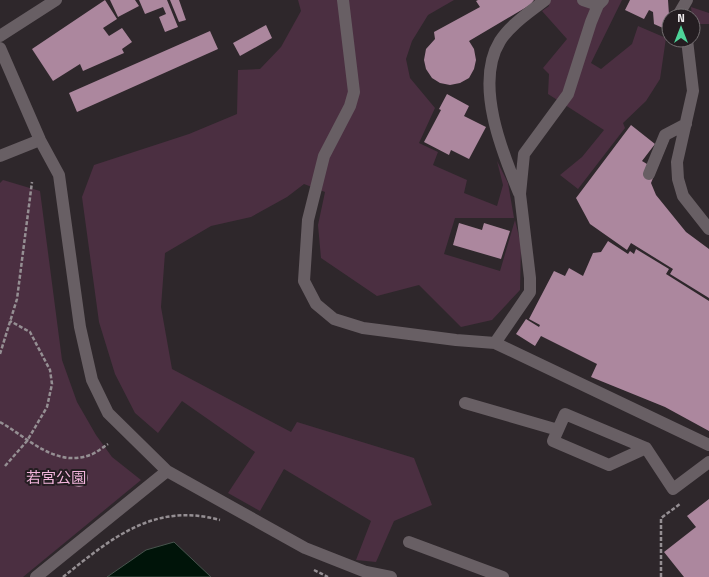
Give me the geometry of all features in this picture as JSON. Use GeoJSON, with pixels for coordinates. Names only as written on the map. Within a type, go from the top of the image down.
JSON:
{"type":"FeatureCollection","features":[{"type":"Feature","properties":{"kind":"street"},"geometry":{"type":"LineString","coordinates":[[0,36],[56,0]]}},
{"type":"Feature","properties":{"kind":"street"},"geometry":{"type":"LineString","coordinates":[[342,0],[354,92],[350,106],[324,156],[308,220],[304,281],[316,304],[334,319],[363,328],[456,340],[495,343],[709,446]]}},
{"type":"Feature","properties":{"kind":"street"},"geometry":{"type":"LineString","coordinates":[[520,194],[505,159],[492,113],[489,89],[491,70],[494,53],[500,41],[513,27],[545,0]]}},
{"type":"Feature","properties":{"kind":"street"},"geometry":{"type":"LineString","coordinates":[[495,343],[530,292],[530,278],[520,194],[524,154],[568,94],[601,2],[583,0]]}},
{"type":"Feature","properties":{"kind":"street"},"geometry":{"type":"LineString","coordinates":[[0,48],[40,140],[59,175],[80,327],[92,380],[108,413],[167,471],[305,548],[366,572],[391,577]]}},
{"type":"Feature","properties":{"kind":"street"},"geometry":{"type":"LineString","coordinates":[[688,48],[693,91],[677,162],[678,179],[683,196],[709,229]]}},
{"type":"Feature","properties":{"kind":"street"},"geometry":{"type":"LineString","coordinates":[[649,174],[665,135],[686,124]]}},
{"type":"Feature","properties":{"kind":"street"},"geometry":{"type":"LineString","coordinates":[[0,156],[40,140]]}},
{"type":"Feature","properties":{"kind":"street"},"geometry":{"type":"LineString","coordinates":[[465,403],[558,430]]}},
{"type":"Feature","properties":{"kind":"street"},"geometry":{"type":"LineString","coordinates":[[646,448],[609,464],[553,441],[565,414],[646,448],[673,489],[709,462]]}},
{"type":"Feature","properties":{"kind":"street"},"geometry":{"type":"LineString","coordinates":[[36,577],[167,471]]}},
{"type":"Feature","properties":{"kind":"street"},"geometry":{"type":"LineString","coordinates":[[409,542],[503,577]]}},
{"type":"Feature","properties":{"kind":"path"},"geometry":{"type":"LineString","coordinates":[[0,354],[17,299],[32,182]]}},
{"type":"Feature","properties":{"kind":"path"},"geometry":{"type":"LineString","coordinates":[[5,466],[27,441],[47,407],[52,384],[50,370],[30,332],[10,321]]}},
{"type":"Feature","properties":{"kind":"path"},"geometry":{"type":"LineString","coordinates":[[0,422],[27,441],[54,455],[74,458],[90,455],[108,444]]}},
{"type":"Feature","properties":{"kind":"path"},"geometry":{"type":"LineString","coordinates":[[661,577],[661,518],[685,500]]}},
{"type":"Feature","properties":{"kind":"path"},"geometry":{"type":"LineString","coordinates":[[63,577],[107,542],[126,530],[147,522],[170,516],[202,515],[222,520]]}},
{"type":"Feature","properties":{"kind":"path"},"geometry":{"type":"LineString","coordinates":[[310,567],[328,577]]}},
{"type":"Feature","properties":{"kind":"green space"},"geometry":{"type":"Polygon","coordinates":[[[298,0],[454,0],[428,15],[412,41],[406,59],[410,78],[435,108],[419,143],[438,152],[433,165],[467,180],[464,193],[497,206],[503,185],[497,161],[508,183],[514,218],[455,218],[444,254],[500,271],[515,220],[521,245],[520,290],[492,320],[461,327],[419,285],[377,296],[321,258],[318,225],[325,192],[304,184],[287,197],[251,217],[211,226],[165,253],[161,307],[172,369],[291,432],[297,422],[414,458],[432,505],[394,521],[376,562],[356,560],[371,521],[284,469],[260,511],[228,493],[255,452],[182,401],[158,433],[135,413],[115,374],[99,322],[82,197],[94,165],[189,134],[237,114],[238,70],[260,69],[281,47],[301,11],[298,0]]]}},
{"type":"Feature","properties":{"kind":"green space"},"geometry":{"type":"Polygon","coordinates":[[[547,0],[622,0],[591,63],[601,69],[632,44],[638,26],[661,36],[661,48],[665,48],[660,79],[646,101],[623,123],[625,128],[578,189],[560,175],[582,157],[604,130],[548,94],[549,74],[543,68],[567,39],[542,11],[549,6],[547,0]]]}},
{"type":"Feature","properties":{"kind":"green space"},"geometry":{"type":"Polygon","coordinates":[[[701,10],[709,13],[709,24],[701,24],[701,10]]]}},
{"type":"Feature","properties":{"kind":"green space","name":"若宮公園"},"geometry":{"type":"Polygon","coordinates":[[[3,180],[40,191],[62,360],[77,402],[96,435],[112,457],[141,480],[23,577],[0,577],[0,183],[3,180]]]}},
{"type":"Feature","properties":{"kind":"shaded area"},"geometry":{"type":"Polygon","coordinates":[[[174,542],[211,577],[107,577],[146,550],[174,542]]]}},
{"type":"Feature","properties":{"kind":"building"},"geometry":{"type":"Polygon","coordinates":[[[105,0],[117,19],[103,28],[109,36],[122,28],[132,42],[122,49],[124,53],[83,71],[80,64],[53,81],[32,49],[105,0]]]}},
{"type":"Feature","properties":{"kind":"building"},"geometry":{"type":"Polygon","coordinates":[[[110,0],[135,0],[139,6],[118,17],[110,0]]]}},
{"type":"Feature","properties":{"kind":"building"},"geometry":{"type":"Polygon","coordinates":[[[139,0],[167,0],[178,27],[165,32],[159,17],[166,14],[163,7],[145,14],[139,0]]]}},
{"type":"Feature","properties":{"kind":"building"},"geometry":{"type":"Polygon","coordinates":[[[170,0],[179,0],[186,20],[179,22],[170,0]]]}},
{"type":"Feature","properties":{"kind":"building"},"geometry":{"type":"Polygon","coordinates":[[[534,0],[530,5],[469,41],[474,49],[476,60],[474,69],[469,78],[460,83],[450,85],[440,83],[432,78],[426,69],[424,60],[426,49],[435,39],[434,32],[480,7],[476,1],[534,0]]]}},
{"type":"Feature","properties":{"kind":"building"},"geometry":{"type":"Polygon","coordinates":[[[630,0],[668,0],[669,8],[661,8],[661,27],[654,24],[653,12],[649,10],[644,19],[625,10],[630,0]]]}},
{"type":"Feature","properties":{"kind":"building"},"geometry":{"type":"Polygon","coordinates":[[[266,25],[272,38],[240,56],[233,43],[266,25]]]}},
{"type":"Feature","properties":{"kind":"building"},"geometry":{"type":"Polygon","coordinates":[[[210,31],[218,49],[77,112],[69,93],[210,31]]]}},
{"type":"Feature","properties":{"kind":"building"},"geometry":{"type":"Polygon","coordinates":[[[447,94],[469,106],[464,116],[486,127],[469,159],[451,150],[449,155],[424,142],[441,110],[439,109],[447,94]]]}},
{"type":"Feature","properties":{"kind":"building"},"geometry":{"type":"Polygon","coordinates":[[[631,125],[655,144],[642,161],[647,164],[670,137],[651,183],[656,195],[686,232],[709,249],[709,298],[670,274],[673,269],[631,243],[627,250],[590,224],[576,198],[631,125]]]}},
{"type":"Feature","properties":{"kind":"building"},"geometry":{"type":"Polygon","coordinates":[[[459,223],[482,230],[484,223],[510,231],[501,259],[453,245],[459,223]]]}},
{"type":"Feature","properties":{"kind":"building"},"geometry":{"type":"Polygon","coordinates":[[[608,241],[628,254],[630,251],[634,254],[636,249],[669,269],[666,274],[709,301],[709,431],[665,407],[591,377],[597,364],[541,336],[535,346],[516,334],[526,319],[539,327],[540,325],[529,319],[554,271],[565,276],[569,268],[583,276],[593,253],[601,252],[608,241]]]}},
{"type":"Feature","properties":{"kind":"building"},"geometry":{"type":"Polygon","coordinates":[[[75,469],[83,469],[88,474],[86,485],[83,487],[75,487],[70,482],[70,474],[75,469]]]}},
{"type":"Feature","properties":{"kind":"building"},"geometry":{"type":"Polygon","coordinates":[[[709,499],[709,577],[684,577],[664,552],[696,527],[687,516],[709,499]]]}}]}
